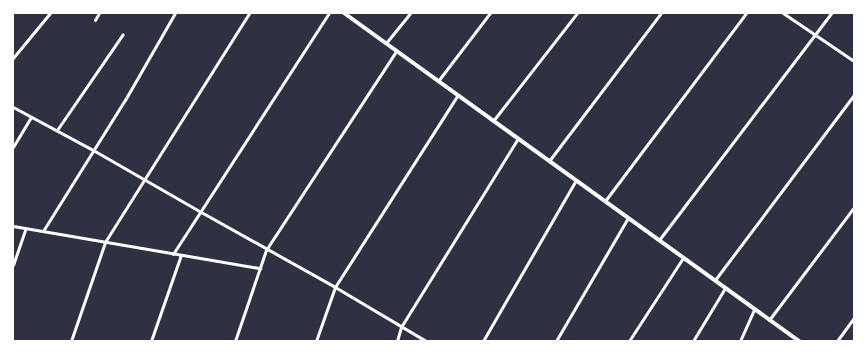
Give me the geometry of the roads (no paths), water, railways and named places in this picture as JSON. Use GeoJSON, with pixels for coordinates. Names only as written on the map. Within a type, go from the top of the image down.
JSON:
{"type":"FeatureCollection","features":[{"type":"Feature","properties":{"kind":"street"},"geometry":{"type":"LineString","coordinates":[[13,58],[50,13]]}},
{"type":"Feature","properties":{"kind":"street"},"geometry":{"type":"LineString","coordinates":[[95,20],[99,13]]}},
{"type":"Feature","properties":{"kind":"street"},"geometry":{"type":"LineString","coordinates":[[44,231],[125,100],[176,13]]}},
{"type":"Feature","properties":{"kind":"street"},"geometry":{"type":"LineString","coordinates":[[71,341],[105,242],[249,13]]}},
{"type":"Feature","properties":{"kind":"street"},"geometry":{"type":"LineString","coordinates":[[173,254],[328,13]]}},
{"type":"Feature","properties":{"kind":"street"},"geometry":{"type":"LineString","coordinates":[[344,13],[799,341]]}},
{"type":"Feature","properties":{"kind":"street"},"geometry":{"type":"LineString","coordinates":[[386,43],[410,13]]}},
{"type":"Feature","properties":{"kind":"street"},"geometry":{"type":"LineString","coordinates":[[438,81],[490,13]]}},
{"type":"Feature","properties":{"kind":"street"},"geometry":{"type":"LineString","coordinates":[[494,121],[577,13]]}},
{"type":"Feature","properties":{"kind":"street"},"geometry":{"type":"LineString","coordinates":[[549,161],[661,13]]}},
{"type":"Feature","properties":{"kind":"street"},"geometry":{"type":"LineString","coordinates":[[605,201],[746,13]]}},
{"type":"Feature","properties":{"kind":"street"},"geometry":{"type":"LineString","coordinates":[[783,13],[854,61]]}},
{"type":"Feature","properties":{"kind":"street"},"geometry":{"type":"LineString","coordinates":[[659,240],[831,13]]}},
{"type":"Feature","properties":{"kind":"street"},"geometry":{"type":"LineString","coordinates":[[57,130],[123,34]]}},
{"type":"Feature","properties":{"kind":"street"},"geometry":{"type":"LineString","coordinates":[[235,341],[266,250],[396,51]]}},
{"type":"Feature","properties":{"kind":"street"},"geometry":{"type":"LineString","coordinates":[[316,341],[335,287],[458,95]]}},
{"type":"Feature","properties":{"kind":"street"},"geometry":{"type":"LineString","coordinates":[[715,280],[854,95]]}},
{"type":"Feature","properties":{"kind":"street"},"geometry":{"type":"LineString","coordinates":[[13,107],[93,150],[266,250],[335,287],[426,341]]}},
{"type":"Feature","properties":{"kind":"street"},"geometry":{"type":"LineString","coordinates":[[13,147],[31,116]]}},
{"type":"Feature","properties":{"kind":"street"},"geometry":{"type":"LineString","coordinates":[[397,341],[401,327],[518,138]]}},
{"type":"Feature","properties":{"kind":"street"},"geometry":{"type":"LineString","coordinates":[[483,341],[576,180]]}},
{"type":"Feature","properties":{"kind":"street"},"geometry":{"type":"LineString","coordinates":[[770,320],[854,208]]}},
{"type":"Feature","properties":{"kind":"street"},"geometry":{"type":"LineString","coordinates":[[556,341],[628,218]]}},
{"type":"Feature","properties":{"kind":"street"},"geometry":{"type":"LineString","coordinates":[[13,226],[260,268]]}},
{"type":"Feature","properties":{"kind":"street"},"geometry":{"type":"LineString","coordinates":[[13,265],[26,228]]}},
{"type":"Feature","properties":{"kind":"street"},"geometry":{"type":"LineString","coordinates":[[151,341],[181,255]]}},
{"type":"Feature","properties":{"kind":"street"},"geometry":{"type":"LineString","coordinates":[[629,341],[683,258]]}},
{"type":"Feature","properties":{"kind":"street"},"geometry":{"type":"LineString","coordinates":[[693,341],[725,288]]}},
{"type":"Feature","properties":{"kind":"street"},"geometry":{"type":"LineString","coordinates":[[740,341],[754,309]]}},
{"type":"Feature","properties":{"kind":"street"},"geometry":{"type":"LineString","coordinates":[[837,341],[854,318]]}}]}
